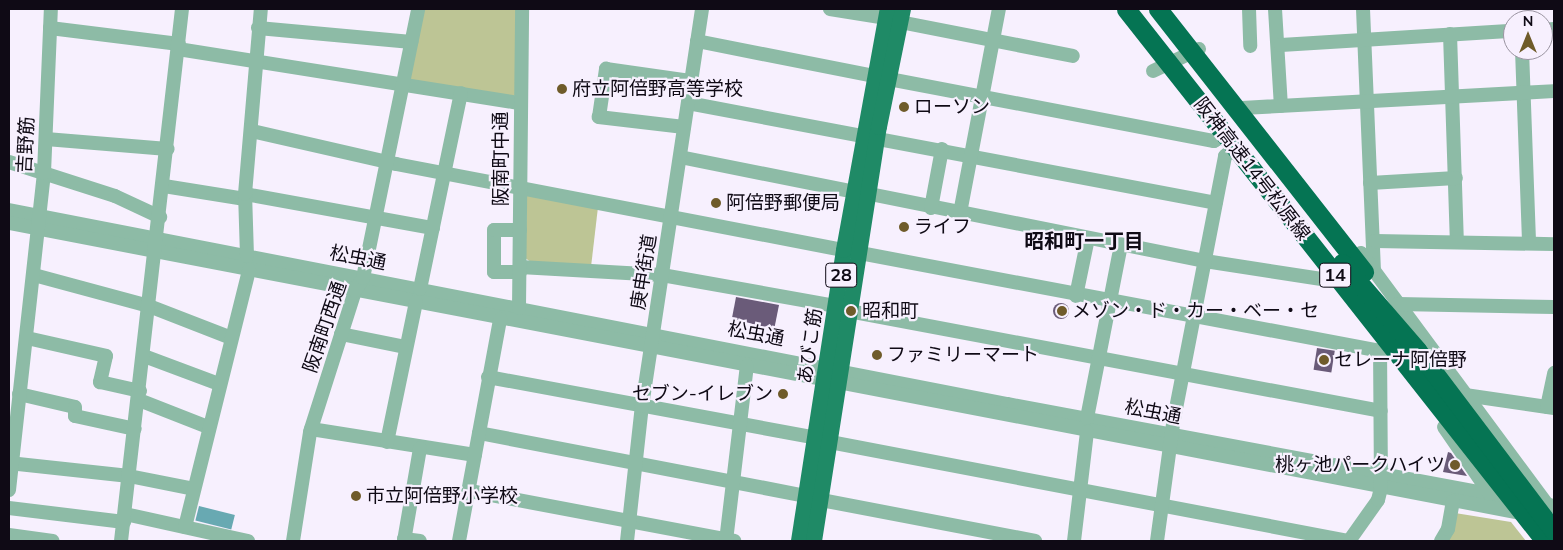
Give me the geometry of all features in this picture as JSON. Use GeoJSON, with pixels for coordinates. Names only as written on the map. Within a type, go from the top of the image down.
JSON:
{"type":"FeatureCollection","features":[{"type":"Feature","properties":{"kind":"highway","name":"阪神高速14号松原線"},"geometry":{"type":"LineString","coordinates":[[1126,9],[1545,541]]}},
{"type":"Feature","properties":{"kind":"highway","name":"阪神高速14号松原線"},"geometry":{"type":"LineString","coordinates":[[1142,9],[1352,276],[1417,350],[1554,531]]}},
{"type":"Feature","properties":{"kind":"highway"},"geometry":{"type":"LineString","coordinates":[[1158,9],[1356,261],[1417,350]]}},
{"type":"Feature","properties":{"kind":"main road","name":"あびこ筋"},"geometry":{"type":"LineString","coordinates":[[799,541],[813,498],[842,308],[894,15]]}},
{"type":"Feature","properties":{"kind":"main road","name":"あびこ筋"},"geometry":{"type":"LineString","coordinates":[[813,498],[814,541]]}},
{"type":"Feature","properties":{"kind":"street","name":"吉野筋"},"geometry":{"type":"LineString","coordinates":[[9,490],[10,463],[27,338],[44,173],[51,9]]}},
{"type":"Feature","properties":{"kind":"street"},"geometry":{"type":"LineString","coordinates":[[121,541],[164,186],[182,9]]}},
{"type":"Feature","properties":{"kind":"street"},"geometry":{"type":"LineString","coordinates":[[185,527],[248,263],[245,196],[252,131],[255,60],[261,9]]}},
{"type":"Feature","properties":{"kind":"street","name":"阪南町西通"},"geometry":{"type":"LineString","coordinates":[[293,541],[311,429],[355,291],[363,278],[418,9]]}},
{"type":"Feature","properties":{"kind":"street","name":"阪南町中通"},"geometry":{"type":"LineString","coordinates":[[520,308],[519,104],[522,9]]}},
{"type":"Feature","properties":{"kind":"street","name":"庚申街道"},"geometry":{"type":"LineString","coordinates":[[627,541],[642,406],[702,9]]}},
{"type":"Feature","properties":{"kind":"street"},"geometry":{"type":"LineString","coordinates":[[830,9],[894,15],[992,41],[1074,56]]}},
{"type":"Feature","properties":{"kind":"street"},"geometry":{"type":"LineString","coordinates":[[960,213],[999,9]]}},
{"type":"Feature","properties":{"kind":"street"},"geometry":{"type":"LineString","coordinates":[[1120,9],[1160,69],[1232,150],[1334,281],[1490,494]]}},
{"type":"Feature","properties":{"kind":"street"},"geometry":{"type":"LineString","coordinates":[[1165,9],[1199,49],[1242,108],[1374,270],[1465,395],[1552,508]]}},
{"type":"Feature","properties":{"kind":"street"},"geometry":{"type":"LineString","coordinates":[[1249,9],[1250,46]]}},
{"type":"Feature","properties":{"kind":"street"},"geometry":{"type":"LineString","coordinates":[[1275,9],[1281,106]]}},
{"type":"Feature","properties":{"kind":"street"},"geometry":{"type":"LineString","coordinates":[[1363,9],[1370,182],[1375,241],[1374,270]]}},
{"type":"Feature","properties":{"kind":"street"},"geometry":{"type":"LineString","coordinates":[[50,28],[178,46],[519,104]]}},
{"type":"Feature","properties":{"kind":"street"},"geometry":{"type":"LineString","coordinates":[[258,28],[411,42]]}},
{"type":"Feature","properties":{"kind":"street"},"geometry":{"type":"LineString","coordinates":[[1281,45],[1503,31]]}},
{"type":"Feature","properties":{"kind":"street"},"geometry":{"type":"LineString","coordinates":[[1450,34],[1457,242]]}},
{"type":"Feature","properties":{"kind":"street"},"geometry":{"type":"LineString","coordinates":[[697,41],[882,77],[982,99],[1214,141],[1221,137]]}},
{"type":"Feature","properties":{"kind":"street"},"geometry":{"type":"LineString","coordinates":[[1160,69],[1199,49]]}},
{"type":"Feature","properties":{"kind":"street"},"geometry":{"type":"LineString","coordinates":[[1522,60],[1529,244]]}},
{"type":"Feature","properties":{"kind":"street"},"geometry":{"type":"LineString","coordinates":[[684,128],[599,117],[606,70],[690,81]]}},
{"type":"Feature","properties":{"kind":"street"},"geometry":{"type":"LineString","coordinates":[[1242,108],[1451,95],[1554,91]]}},
{"type":"Feature","properties":{"kind":"street"},"geometry":{"type":"LineString","coordinates":[[387,442],[405,348],[433,228],[461,94]]}},
{"type":"Feature","properties":{"kind":"street"},"geometry":{"type":"LineString","coordinates":[[688,102],[971,154],[1216,203]]}},
{"type":"Feature","properties":{"kind":"street"},"geometry":{"type":"LineString","coordinates":[[252,131],[520,188],[1076,296],[1194,318],[1382,344]]}},
{"type":"Feature","properties":{"kind":"street"},"geometry":{"type":"LineString","coordinates":[[46,139],[168,149]]}},
{"type":"Feature","properties":{"kind":"street"},"geometry":{"type":"LineString","coordinates":[[931,208],[942,149]]}},
{"type":"Feature","properties":{"kind":"street"},"geometry":{"type":"LineString","coordinates":[[1157,541],[1170,441],[1225,156],[1232,150]]}},
{"type":"Feature","properties":{"kind":"street"},"geometry":{"type":"LineString","coordinates":[[680,157],[1205,261],[1334,281]]}},
{"type":"Feature","properties":{"kind":"street"},"geometry":{"type":"LineString","coordinates":[[9,162],[115,196],[160,217]]}},
{"type":"Feature","properties":{"kind":"street"},"geometry":{"type":"LineString","coordinates":[[1370,182],[1456,178]]}},
{"type":"Feature","properties":{"kind":"street"},"geometry":{"type":"LineString","coordinates":[[164,186],[245,196],[375,216],[433,228]]}},
{"type":"Feature","properties":{"kind":"street","name":"松虫通"},"geometry":{"type":"LineString","coordinates":[[9,210],[39,223]]}},
{"type":"Feature","properties":{"kind":"street","name":"松虫通"},"geometry":{"type":"LineString","coordinates":[[9,223],[39,223],[248,263],[363,278],[500,319],[652,339],[747,366],[833,375]]}},
{"type":"Feature","properties":{"kind":"street"},"geometry":{"type":"LineString","coordinates":[[520,230],[494,230],[494,272],[520,269],[662,275],[842,308],[1098,360],[1381,411]]}},
{"type":"Feature","properties":{"kind":"street"},"geometry":{"type":"LineString","coordinates":[[1076,296],[1088,238]]}},
{"type":"Feature","properties":{"kind":"street"},"geometry":{"type":"LineString","coordinates":[[1375,241],[1554,244]]}},
{"type":"Feature","properties":{"kind":"street"},"geometry":{"type":"LineString","coordinates":[[1074,541],[1087,425],[1121,244]]}},
{"type":"Feature","properties":{"kind":"street","name":"松虫通"},"geometry":{"type":"LineString","coordinates":[[248,263],[355,291],[520,308],[652,339],[1170,441],[1381,488],[1554,519]]}},
{"type":"Feature","properties":{"kind":"street"},"geometry":{"type":"LineString","coordinates":[[34,275],[149,306],[230,337]]}},
{"type":"Feature","properties":{"kind":"street"},"geometry":{"type":"LineString","coordinates":[[1395,300],[1554,307]]}},
{"type":"Feature","properties":{"kind":"street"},"geometry":{"type":"LineString","coordinates":[[488,377],[1349,541],[1378,500],[1381,488],[1382,344],[1395,300]]}},
{"type":"Feature","properties":{"kind":"street"},"geometry":{"type":"LineString","coordinates":[[459,541],[470,490],[488,377],[500,319]]}},
{"type":"Feature","properties":{"kind":"street"},"geometry":{"type":"LineString","coordinates":[[341,334],[405,348]]}},
{"type":"Feature","properties":{"kind":"street"},"geometry":{"type":"LineString","coordinates":[[27,338],[106,356],[100,382],[139,396],[208,427]]}},
{"type":"Feature","properties":{"kind":"street"},"geometry":{"type":"LineString","coordinates":[[144,356],[219,384]]}},
{"type":"Feature","properties":{"kind":"street"},"geometry":{"type":"LineString","coordinates":[[470,490],[729,541],[733,482],[747,366]]}},
{"type":"Feature","properties":{"kind":"street"},"geometry":{"type":"LineString","coordinates":[[1465,395],[1551,407],[1554,373]]}},
{"type":"Feature","properties":{"kind":"street"},"geometry":{"type":"LineString","coordinates":[[20,394],[76,407],[74,416],[135,429]]}},
{"type":"Feature","properties":{"kind":"street"},"geometry":{"type":"LineString","coordinates":[[311,429],[420,448],[475,455]]}},
{"type":"Feature","properties":{"kind":"street"},"geometry":{"type":"LineString","coordinates":[[479,433],[1035,541]]}},
{"type":"Feature","properties":{"kind":"street","name":"松虫通"},"geometry":{"type":"LineString","coordinates":[[1170,441],[1382,473],[1552,508]]}},
{"type":"Feature","properties":{"kind":"street"},"geometry":{"type":"LineString","coordinates":[[420,448],[404,540],[420,541]]}},
{"type":"Feature","properties":{"kind":"street"},"geometry":{"type":"LineString","coordinates":[[10,463],[129,476],[194,489]]}},
{"type":"Feature","properties":{"kind":"street"},"geometry":{"type":"LineString","coordinates":[[1441,541],[1448,529],[1453,501]]}},
{"type":"Feature","properties":{"kind":"street"},"geometry":{"type":"LineString","coordinates":[[9,508],[124,518],[185,527],[248,541]]}},
{"type":"Feature","properties":{"kind":"street"},"geometry":{"type":"LineString","coordinates":[[1516,512],[1538,541]]}},
{"type":"Feature","properties":{"kind":"street"},"geometry":{"type":"LineString","coordinates":[[9,535],[53,541]]}},
{"type":"Feature","properties":{"kind":"green space","name":"府立阿倍野高等学校"},"geometry":{"type":"Polygon","coordinates":[[[423,9],[518,9],[517,93],[513,97],[412,81],[409,77],[423,9]]]}},
{"type":"Feature","properties":{"kind":"green space"},"geometry":{"type":"Polygon","coordinates":[[[527,193],[598,207],[591,267],[534,264],[525,258],[527,193]]]}},
{"type":"Feature","properties":{"kind":"green space"},"geometry":{"type":"Polygon","coordinates":[[[1455,513],[1511,522],[1526,541],[1445,541],[1455,513]]]}},
{"type":"Feature","properties":{"kind":"water"},"geometry":{"type":"Polygon","coordinates":[[[199,506],[235,515],[231,530],[195,521],[199,506]]]}},
{"type":"Feature","properties":{"kind":"building"},"geometry":{"type":"Polygon","coordinates":[[[736,297],[779,305],[774,330],[732,318],[736,297]]]}},
{"type":"Feature","properties":{"kind":"building","name":"メゾン・ド・カー・ベー・セ"},"geometry":{"type":"Polygon","coordinates":[[[1058,303],[1064,303],[1069,308],[1067,317],[1058,319],[1053,314],[1053,308],[1058,303]]]}},
{"type":"Feature","properties":{"kind":"building","name":"セレーナ阿倍野"},"geometry":{"type":"Polygon","coordinates":[[[1317,348],[1335,351],[1331,373],[1314,370],[1317,348]]]}},
{"type":"Feature","properties":{"kind":"building","name":"桃ヶ池パークハイツ"},"geometry":{"type":"Polygon","coordinates":[[[1448,452],[1451,453],[1467,476],[1443,472],[1448,452]]]}},
{"type":"Feature","properties":{"kind":"place","name":"府立阿倍野高等学校"},"geometry":{"type":"Point","coordinates":[562,89]}},
{"type":"Feature","properties":{"kind":"place","name":"ローソン"},"geometry":{"type":"Point","coordinates":[904,107]}},
{"type":"Feature","properties":{"kind":"place","name":"阿倍野郵便局"},"geometry":{"type":"Point","coordinates":[716,203]}},
{"type":"Feature","properties":{"kind":"place","name":"ライフ"},"geometry":{"type":"Point","coordinates":[904,227]}},
{"type":"Feature","properties":{"kind":"place","name":"昭和町"},"geometry":{"type":"Point","coordinates":[851,311]}},
{"type":"Feature","properties":{"kind":"place","name":"メゾン・ド・カー・ベー・セ"},"geometry":{"type":"Point","coordinates":[1062,311]}},
{"type":"Feature","properties":{"kind":"place","name":"ファミリーマート"},"geometry":{"type":"Point","coordinates":[877,355]}},
{"type":"Feature","properties":{"kind":"place","name":"セレーナ阿倍野"},"geometry":{"type":"Point","coordinates":[1324,360]}},
{"type":"Feature","properties":{"kind":"place","name":"セブン-イレブン"},"geometry":{"type":"Point","coordinates":[783,394]}},
{"type":"Feature","properties":{"kind":"place","name":"桃ヶ池パークハイツ"},"geometry":{"type":"Point","coordinates":[1455,465]}},
{"type":"Feature","properties":{"kind":"place","name":"市立阿倍野小学校"},"geometry":{"type":"Point","coordinates":[356,496]}},
{"type":"Feature","properties":{"kind":"district","name":"昭和町一丁目"},"geometry":{"type":"Point","coordinates":[1084,240]}}]}
